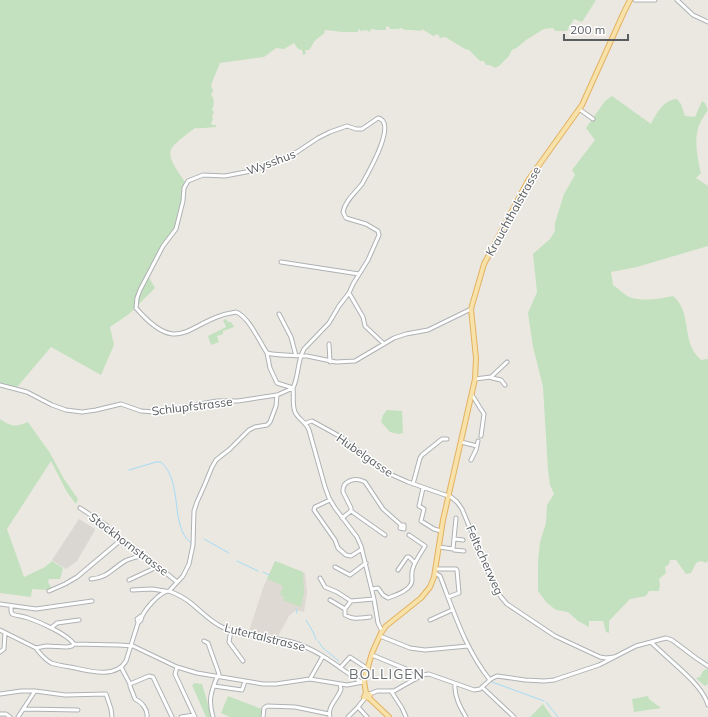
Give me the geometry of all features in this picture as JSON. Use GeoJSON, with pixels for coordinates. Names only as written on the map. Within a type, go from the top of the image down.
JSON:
{"type":"FeatureCollection","features":[{"type":"Feature","properties":{"kind":"main road","name":"Krauchthalstrasse"},"geometry":{"type":"LineString","coordinates":[[382,631],[424,594],[432,584],[436,571],[441,531],[448,496],[476,379],[476,358],[471,309],[484,264],[537,166],[579,109],[630,0]]}},
{"type":"Feature","properties":{"kind":"main road"},"geometry":{"type":"LineString","coordinates":[[382,631],[372,655],[364,682],[368,696],[389,717]]}},
{"type":"Feature","properties":{"kind":"street"},"geometry":{"type":"LineString","coordinates":[[635,0],[655,0]]}},
{"type":"Feature","properties":{"kind":"street"},"geometry":{"type":"LineString","coordinates":[[677,0],[697,17],[708,21]]}},
{"type":"Feature","properties":{"kind":"street"},"geometry":{"type":"LineString","coordinates":[[579,109],[593,118]]}},
{"type":"Feature","properties":{"kind":"street","name":"Wysshus"},"geometry":{"type":"LineString","coordinates":[[267,353],[246,321],[237,312],[207,322],[183,333],[174,334],[160,329],[136,308],[140,290],[163,246],[173,235],[176,228],[186,183],[192,179],[202,176],[225,176],[251,171],[297,152],[330,132],[347,126],[358,129],[363,128],[378,118],[382,119],[386,124],[384,137],[370,169],[346,203],[343,212],[344,216],[347,218],[366,224],[379,232],[368,260],[359,274]]}},
{"type":"Feature","properties":{"kind":"street"},"geometry":{"type":"LineString","coordinates":[[281,262],[359,274],[349,293],[338,306],[328,323],[304,349],[293,388],[294,410],[306,423],[310,432],[330,500],[357,537],[362,549],[372,589],[378,623],[382,631]]}},
{"type":"Feature","properties":{"kind":"street"},"geometry":{"type":"LineString","coordinates":[[349,293],[363,317],[365,326],[384,344]]}},
{"type":"Feature","properties":{"kind":"street"},"geometry":{"type":"LineString","coordinates":[[293,388],[277,383],[270,368],[267,353],[307,356],[330,362],[354,362],[400,335],[428,330],[471,309]]}},
{"type":"Feature","properties":{"kind":"street"},"geometry":{"type":"LineString","coordinates":[[279,314],[291,337],[296,356]]}},
{"type":"Feature","properties":{"kind":"street"},"geometry":{"type":"LineString","coordinates":[[378,348],[379,340]]}},
{"type":"Feature","properties":{"kind":"street"},"geometry":{"type":"LineString","coordinates":[[329,344],[330,362]]}},
{"type":"Feature","properties":{"kind":"street"},"geometry":{"type":"LineString","coordinates":[[491,378],[507,362]]}},
{"type":"Feature","properties":{"kind":"street"},"geometry":{"type":"LineString","coordinates":[[476,379],[491,378],[501,380],[505,385]]}},
{"type":"Feature","properties":{"kind":"street","name":"Schlupfstrasse"},"geometry":{"type":"LineString","coordinates":[[0,385],[27,392],[52,405],[66,410],[82,412],[120,404],[141,411],[154,412],[217,401],[238,401],[277,395],[293,388]]}},
{"type":"Feature","properties":{"kind":"street"},"geometry":{"type":"LineString","coordinates":[[472,394],[484,414],[481,436]]}},
{"type":"Feature","properties":{"kind":"street"},"geometry":{"type":"LineString","coordinates":[[0,630],[36,648],[38,652],[49,662],[100,672],[110,671],[121,667],[126,661],[138,623],[141,620],[141,616],[152,603],[177,582],[185,572],[190,562],[193,545],[194,511],[196,502],[216,460],[230,449],[249,430],[255,427],[267,425],[270,422],[276,406],[277,395]]}},
{"type":"Feature","properties":{"kind":"street","name":"Hubelgasse"},"geometry":{"type":"LineString","coordinates":[[306,423],[312,421],[336,434],[380,467],[394,475],[423,488],[448,496]]}},
{"type":"Feature","properties":{"kind":"street"},"geometry":{"type":"LineString","coordinates":[[413,484],[422,455],[442,439],[447,439]]}},
{"type":"Feature","properties":{"kind":"street"},"geometry":{"type":"LineString","coordinates":[[471,460],[478,441]]}},
{"type":"Feature","properties":{"kind":"street"},"geometry":{"type":"LineString","coordinates":[[461,442],[477,446]]}},
{"type":"Feature","properties":{"kind":"street"},"geometry":{"type":"LineString","coordinates":[[342,518],[350,511],[351,508],[342,492],[342,489],[349,481],[355,479],[365,482],[383,509],[401,524]]}},
{"type":"Feature","properties":{"kind":"street"},"geometry":{"type":"LineString","coordinates":[[423,488],[419,506],[424,509],[421,521],[434,529],[441,531]]}},
{"type":"Feature","properties":{"kind":"street","name":"Feltscherweg"},"geometry":{"type":"LineString","coordinates":[[448,496],[457,502],[462,509],[494,586],[504,601],[555,636],[598,656],[606,658],[614,657]]}},
{"type":"Feature","properties":{"kind":"street"},"geometry":{"type":"LineString","coordinates":[[330,500],[315,507],[314,510],[335,540],[338,548],[346,555],[351,556],[362,549]]}},
{"type":"Feature","properties":{"kind":"street","name":"Stockhornstrasse"},"geometry":{"type":"LineString","coordinates":[[80,508],[106,524],[121,540],[159,566],[177,582]]}},
{"type":"Feature","properties":{"kind":"street"},"geometry":{"type":"LineString","coordinates":[[350,511],[385,535]]}},
{"type":"Feature","properties":{"kind":"street"},"geometry":{"type":"LineString","coordinates":[[453,549],[456,518]]}},
{"type":"Feature","properties":{"kind":"street"},"geometry":{"type":"LineString","coordinates":[[372,589],[378,588],[382,595],[388,598],[404,591],[411,585],[411,574],[415,563],[425,546],[409,536]]}},
{"type":"Feature","properties":{"kind":"street"},"geometry":{"type":"LineString","coordinates":[[454,539],[463,540]]}},
{"type":"Feature","properties":{"kind":"street"},"geometry":{"type":"LineString","coordinates":[[48,591],[65,584],[76,577],[121,540]]}},
{"type":"Feature","properties":{"kind":"street"},"geometry":{"type":"LineString","coordinates":[[439,547],[464,551]]}},
{"type":"Feature","properties":{"kind":"street"},"geometry":{"type":"LineString","coordinates":[[91,579],[99,579],[106,576],[113,569],[127,560],[144,555]]}},
{"type":"Feature","properties":{"kind":"street"},"geometry":{"type":"LineString","coordinates":[[398,570],[407,557],[415,563]]}},
{"type":"Feature","properties":{"kind":"street"},"geometry":{"type":"LineString","coordinates":[[335,567],[350,575],[366,563]]}},
{"type":"Feature","properties":{"kind":"street"},"geometry":{"type":"LineString","coordinates":[[129,580],[159,566]]}},
{"type":"Feature","properties":{"kind":"street"},"geometry":{"type":"LineString","coordinates":[[436,571],[457,570],[459,593],[448,596]]}},
{"type":"Feature","properties":{"kind":"street"},"geometry":{"type":"LineString","coordinates":[[436,571],[440,576],[463,638],[482,671],[490,680]]}},
{"type":"Feature","properties":{"kind":"street"},"geometry":{"type":"LineString","coordinates":[[320,578],[325,587],[337,592],[351,601],[374,599]]}},
{"type":"Feature","properties":{"kind":"street"},"geometry":{"type":"LineString","coordinates":[[132,590],[152,589],[167,591]]}},
{"type":"Feature","properties":{"kind":"street","name":"Lutertalstrasse"},"geometry":{"type":"LineString","coordinates":[[167,591],[190,602],[213,622],[245,634],[294,642],[310,648],[358,680],[364,682]]}},
{"type":"Feature","properties":{"kind":"street"},"geometry":{"type":"LineString","coordinates":[[330,600],[345,609]]}},
{"type":"Feature","properties":{"kind":"street"},"geometry":{"type":"LineString","coordinates":[[0,604],[40,609],[92,601]]}},
{"type":"Feature","properties":{"kind":"street"},"geometry":{"type":"LineString","coordinates":[[351,601],[345,609],[345,615],[358,618],[370,616]]}},
{"type":"Feature","properties":{"kind":"street"},"geometry":{"type":"LineString","coordinates":[[12,606],[12,614],[28,618],[51,628],[70,639],[74,644]]}},
{"type":"Feature","properties":{"kind":"street"},"geometry":{"type":"LineString","coordinates":[[430,620],[452,610]]}},
{"type":"Feature","properties":{"kind":"street"},"geometry":{"type":"LineString","coordinates":[[51,628],[57,623],[79,620]]}},
{"type":"Feature","properties":{"kind":"street"},"geometry":{"type":"LineString","coordinates":[[231,630],[228,637],[229,642],[243,661]]}},
{"type":"Feature","properties":{"kind":"street"},"geometry":{"type":"LineString","coordinates":[[0,652],[4,649],[5,633]]}},
{"type":"Feature","properties":{"kind":"street"},"geometry":{"type":"LineString","coordinates":[[380,636],[410,648],[425,650],[468,646]]}},
{"type":"Feature","properties":{"kind":"street"},"geometry":{"type":"LineString","coordinates":[[348,717],[368,696],[376,691],[391,691],[424,674],[430,674],[472,690],[478,690],[490,680],[499,676],[525,680],[552,680],[596,666],[630,648],[666,638],[670,639],[708,666]]}},
{"type":"Feature","properties":{"kind":"street"},"geometry":{"type":"LineString","coordinates":[[204,641],[208,643],[219,674],[211,693],[210,704],[213,717]]}},
{"type":"Feature","properties":{"kind":"street"},"geometry":{"type":"LineString","coordinates":[[651,642],[700,691],[705,697],[708,705]]}},
{"type":"Feature","properties":{"kind":"street"},"geometry":{"type":"LineString","coordinates":[[36,648],[46,646],[67,647],[74,644],[131,646],[177,666],[197,673],[218,677],[273,684],[310,679],[346,685],[355,685],[364,682]]}},
{"type":"Feature","properties":{"kind":"street"},"geometry":{"type":"LineString","coordinates":[[372,655],[406,669],[416,679]]}},
{"type":"Feature","properties":{"kind":"street"},"geometry":{"type":"LineString","coordinates":[[310,679],[323,656]]}},
{"type":"Feature","properties":{"kind":"street"},"geometry":{"type":"LineString","coordinates":[[340,668],[350,657],[368,669]]}},
{"type":"Feature","properties":{"kind":"street"},"geometry":{"type":"LineString","coordinates":[[177,666],[175,674],[194,716],[181,717]]}},
{"type":"Feature","properties":{"kind":"street"},"geometry":{"type":"LineString","coordinates":[[121,667],[130,684],[134,697],[141,702],[147,712],[147,717]]}},
{"type":"Feature","properties":{"kind":"street"},"geometry":{"type":"LineString","coordinates":[[130,684],[149,676],[153,677],[172,717]]}},
{"type":"Feature","properties":{"kind":"street"},"geometry":{"type":"LineString","coordinates":[[214,686],[242,690],[245,681]]}},
{"type":"Feature","properties":{"kind":"street"},"geometry":{"type":"LineString","coordinates":[[339,694],[342,688],[340,684]]}},
{"type":"Feature","properties":{"kind":"street"},"geometry":{"type":"LineString","coordinates":[[455,684],[458,702],[466,717]]}},
{"type":"Feature","properties":{"kind":"street"},"geometry":{"type":"LineString","coordinates":[[263,717],[264,708],[267,706],[295,707],[330,716],[330,708],[346,685]]}},
{"type":"Feature","properties":{"kind":"street"},"geometry":{"type":"LineString","coordinates":[[482,687],[514,717]]}},
{"type":"Feature","properties":{"kind":"street"},"geometry":{"type":"LineString","coordinates":[[18,717],[35,691]]}},
{"type":"Feature","properties":{"kind":"street"},"geometry":{"type":"LineString","coordinates":[[0,694],[35,691],[65,694],[106,694],[112,717]]}},
{"type":"Feature","properties":{"kind":"street"},"geometry":{"type":"LineString","coordinates":[[391,691],[406,717]]}},
{"type":"Feature","properties":{"kind":"street"},"geometry":{"type":"LineString","coordinates":[[358,707],[367,717]]}},
{"type":"Feature","properties":{"kind":"street"},"geometry":{"type":"LineString","coordinates":[[24,708],[78,710]]}},
{"type":"Feature","properties":{"kind":"street"},"geometry":{"type":"LineString","coordinates":[[0,714],[6,714],[10,717]]}},
{"type":"Feature","properties":{"kind":"shaded area"},"geometry":{"type":"Polygon","coordinates":[[[79,519],[95,530],[77,561],[66,569],[52,560],[79,519]]]}},
{"type":"Feature","properties":{"kind":"shaded area"},"geometry":{"type":"Polygon","coordinates":[[[275,561],[305,573],[307,593],[304,612],[296,610],[289,616],[278,636],[249,631],[263,588],[275,561]]]}},
{"type":"Feature","properties":{"kind":"green space"},"geometry":{"type":"Polygon","coordinates":[[[0,0],[596,0],[582,22],[574,19],[567,31],[555,31],[553,28],[544,29],[512,50],[509,56],[495,68],[490,65],[486,65],[484,61],[480,61],[469,50],[445,37],[440,38],[438,34],[433,36],[422,29],[421,31],[405,30],[401,28],[390,29],[388,26],[386,27],[386,30],[371,29],[370,32],[366,30],[361,31],[358,29],[358,32],[326,30],[314,42],[309,50],[305,50],[306,54],[303,55],[302,50],[298,49],[294,43],[284,49],[276,48],[264,57],[220,63],[211,85],[213,91],[211,95],[214,102],[212,110],[214,112],[211,124],[216,125],[216,127],[195,128],[178,142],[170,152],[173,163],[185,182],[176,228],[167,240],[147,274],[155,288],[129,314],[110,327],[114,345],[101,375],[51,347],[18,386],[12,388],[0,385],[0,0]]]}},
{"type":"Feature","properties":{"kind":"green space"},"geometry":{"type":"Polygon","coordinates":[[[612,96],[651,124],[664,104],[672,100],[677,99],[681,104],[685,116],[695,117],[702,101],[705,103],[708,110],[698,127],[696,142],[701,173],[696,178],[708,186],[708,246],[637,267],[611,272],[613,285],[629,297],[637,299],[658,299],[673,296],[682,307],[693,350],[701,360],[708,359],[708,561],[706,563],[701,561],[696,563],[691,573],[686,574],[676,560],[670,560],[669,564],[665,567],[666,573],[659,579],[659,591],[649,591],[646,596],[630,599],[609,621],[609,633],[606,632],[603,621],[589,621],[589,627],[578,621],[568,612],[556,610],[547,603],[538,591],[540,542],[546,523],[547,505],[554,494],[550,485],[548,470],[543,387],[533,347],[528,313],[537,292],[533,254],[550,239],[555,231],[555,223],[564,194],[575,175],[572,170],[595,140],[586,128],[605,101],[612,96]]]}},
{"type":"Feature","properties":{"kind":"green space"},"geometry":{"type":"Polygon","coordinates":[[[226,319],[228,322],[231,322],[234,327],[223,331],[223,334],[217,336],[219,342],[211,345],[208,336],[226,327],[223,320],[226,319]]]}},
{"type":"Feature","properties":{"kind":"green space"},"geometry":{"type":"Polygon","coordinates":[[[387,410],[402,411],[403,433],[399,434],[390,432],[381,422],[383,415],[387,410]]]}},
{"type":"Feature","properties":{"kind":"green space"},"geometry":{"type":"Polygon","coordinates":[[[0,419],[8,424],[14,425],[20,425],[28,422],[50,453],[64,479],[78,499],[76,504],[67,492],[51,461],[7,529],[24,577],[45,567],[52,561],[63,568],[60,579],[49,579],[48,582],[51,587],[59,586],[47,590],[32,589],[31,597],[0,593],[0,419]]]}},
{"type":"Feature","properties":{"kind":"green space"},"geometry":{"type":"Polygon","coordinates":[[[275,561],[303,572],[304,593],[301,607],[283,600],[284,596],[280,595],[283,586],[267,579],[275,561]]]}},
{"type":"Feature","properties":{"kind":"green space"},"geometry":{"type":"Polygon","coordinates":[[[708,668],[708,684],[705,686],[696,678],[700,677],[703,671],[708,668]]]}},
{"type":"Feature","properties":{"kind":"green space"},"geometry":{"type":"Polygon","coordinates":[[[193,683],[202,684],[212,717],[206,717],[192,685],[194,685],[193,683]]]}},
{"type":"Feature","properties":{"kind":"green space"},"geometry":{"type":"Polygon","coordinates":[[[228,696],[262,709],[262,717],[230,717],[221,713],[228,696]]]}},
{"type":"Feature","properties":{"kind":"green space"},"geometry":{"type":"Polygon","coordinates":[[[648,696],[649,699],[661,708],[634,712],[632,699],[648,696]]]}},
{"type":"Feature","properties":{"kind":"green space"},"geometry":{"type":"Polygon","coordinates":[[[543,704],[552,717],[530,717],[543,704]]]}},
{"type":"Feature","properties":{"kind":"waterway"},"geometry":{"type":"LineString","coordinates":[[129,470],[156,462],[161,462],[168,471],[172,481],[180,526],[184,536],[191,543]]}},
{"type":"Feature","properties":{"kind":"waterway"},"geometry":{"type":"LineString","coordinates":[[204,539],[229,553]]}},
{"type":"Feature","properties":{"kind":"waterway"},"geometry":{"type":"LineString","coordinates":[[237,561],[258,571]]}},
{"type":"Feature","properties":{"kind":"waterway"},"geometry":{"type":"LineString","coordinates":[[263,572],[269,575]]}},
{"type":"Feature","properties":{"kind":"waterway"},"geometry":{"type":"LineString","coordinates":[[296,609],[297,613]]}},
{"type":"Feature","properties":{"kind":"waterway"},"geometry":{"type":"LineString","coordinates":[[306,620],[316,639]]}},
{"type":"Feature","properties":{"kind":"waterway"},"geometry":{"type":"LineString","coordinates":[[318,641],[323,648],[339,661]]}},
{"type":"Feature","properties":{"kind":"waterway"},"geometry":{"type":"LineString","coordinates":[[492,682],[544,701]]}},
{"type":"Feature","properties":{"kind":"waterway"},"geometry":{"type":"LineString","coordinates":[[546,702],[558,717]]}},
{"type":"Feature","properties":{"kind":"district","name":"BOLLIGEN"},"geometry":{"type":"Point","coordinates":[387,674]}}]}
